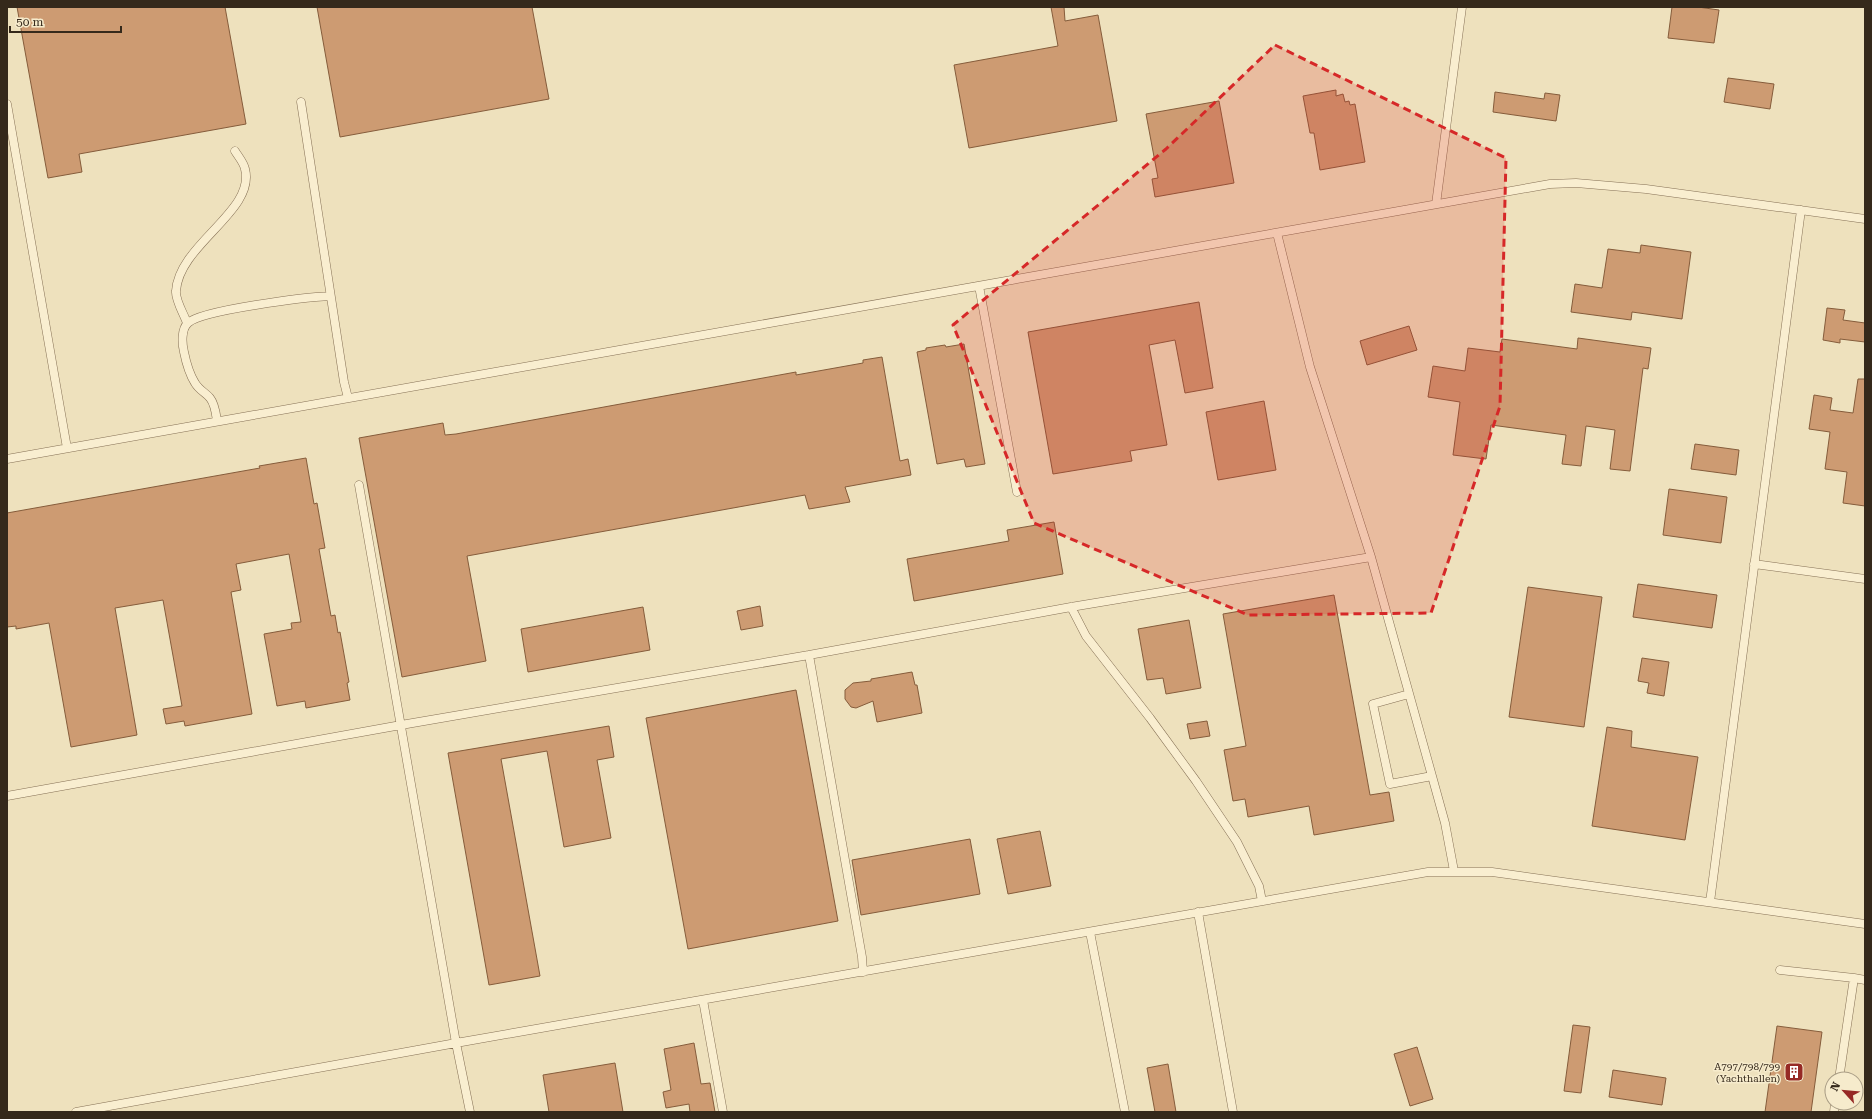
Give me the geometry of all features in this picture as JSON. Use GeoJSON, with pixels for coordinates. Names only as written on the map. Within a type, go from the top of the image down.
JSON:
{"type":"FeatureCollection","features":[{"type":"Feature","properties":{"kind":"lane"},"geometry":{"type":"LineString","coordinates":[[1436,204],[1462,7]]}},
{"type":"Feature","properties":{"kind":"lane"},"geometry":{"type":"LineString","coordinates":[[300,102],[330,296],[348,398]]}},
{"type":"Feature","properties":{"kind":"lane"},"geometry":{"type":"LineString","coordinates":[[7,104],[67,448]]}},
{"type":"Feature","properties":{"kind":"lane"},"geometry":{"type":"LineString","coordinates":[[187,323],[176,293],[180,274],[190,256],[234,208],[246,186],[245,169],[235,151]]}},
{"type":"Feature","properties":{"kind":"lane"},"geometry":{"type":"LineString","coordinates":[[7,459],[1550,184],[1576,183],[1646,189],[1865,219]]}},
{"type":"Feature","properties":{"kind":"lane"},"geometry":{"type":"LineString","coordinates":[[1710,902],[1801,210]]}},
{"type":"Feature","properties":{"kind":"lane"},"geometry":{"type":"LineString","coordinates":[[1277,233],[1310,367],[1371,557],[1445,823],[1454,870]]}},
{"type":"Feature","properties":{"kind":"lane"},"geometry":{"type":"LineString","coordinates":[[979,286],[1017,492]]}},
{"type":"Feature","properties":{"kind":"lane"},"geometry":{"type":"LineString","coordinates":[[217,421],[211,398],[195,383],[183,351],[183,333],[187,323],[197,317],[224,311],[304,297],[330,296]]}},
{"type":"Feature","properties":{"kind":"lane"},"geometry":{"type":"LineString","coordinates":[[359,486],[456,1043],[470,1112]]}},
{"type":"Feature","properties":{"kind":"lane"},"geometry":{"type":"LineString","coordinates":[[7,796],[401,725],[809,655],[1071,607],[1371,557]]}},
{"type":"Feature","properties":{"kind":"lane"},"geometry":{"type":"LineString","coordinates":[[1754,564],[1865,579]]}},
{"type":"Feature","properties":{"kind":"lane"},"geometry":{"type":"LineString","coordinates":[[1071,607],[1086,636],[1192,774],[1237,842],[1259,886],[1262,901]]}},
{"type":"Feature","properties":{"kind":"lane"},"geometry":{"type":"LineString","coordinates":[[809,655],[862,957],[863,972]]}},
{"type":"Feature","properties":{"kind":"lane"},"geometry":{"type":"LineString","coordinates":[[1409,694],[1373,704],[1390,784],[1432,776]]}},
{"type":"Feature","properties":{"kind":"lane"},"geometry":{"type":"LineString","coordinates":[[76,1112],[456,1043],[1428,872],[1454,870],[1492,872],[1865,924]]}},
{"type":"Feature","properties":{"kind":"lane"},"geometry":{"type":"LineString","coordinates":[[1198,912],[1233,1112]]}},
{"type":"Feature","properties":{"kind":"lane"},"geometry":{"type":"LineString","coordinates":[[1090,932],[1125,1112]]}},
{"type":"Feature","properties":{"kind":"lane"},"geometry":{"type":"LineString","coordinates":[[1780,970],[1865,980]]}},
{"type":"Feature","properties":{"kind":"lane"},"geometry":{"type":"LineString","coordinates":[[1840,1071],[1854,978]]}},
{"type":"Feature","properties":{"kind":"lane"},"geometry":{"type":"LineString","coordinates":[[703,1000],[723,1112]]}},
{"type":"Feature","properties":{"kind":"highlighted area"},"geometry":{"type":"Polygon","coordinates":[[[1275,45],[1506,158],[1500,406],[1431,613],[1248,615],[1034,523],[953,325],[1166,149],[1275,45]]]}},
{"type":"Feature","properties":{"kind":"building"},"geometry":{"type":"Polygon","coordinates":[[[17,7],[225,7],[246,124],[79,154],[82,172],[48,178],[17,7]]]}},
{"type":"Feature","properties":{"kind":"building"},"geometry":{"type":"Polygon","coordinates":[[[317,7],[532,7],[549,99],[340,137],[317,7]]]}},
{"type":"Feature","properties":{"kind":"building"},"geometry":{"type":"Polygon","coordinates":[[[1051,7],[1064,7],[1065,21],[1098,15],[1117,121],[969,148],[954,65],[1058,46],[1051,7]]]}},
{"type":"Feature","properties":{"kind":"building"},"geometry":{"type":"Polygon","coordinates":[[[1672,7],[1698,7],[1719,10],[1714,43],[1668,38],[1672,7]]]}},
{"type":"Feature","properties":{"kind":"building"},"geometry":{"type":"Polygon","coordinates":[[[1728,78],[1774,84],[1770,109],[1724,102],[1728,78]]]}},
{"type":"Feature","properties":{"kind":"building"},"geometry":{"type":"Polygon","coordinates":[[[1336,90],[1336,96],[1343,94],[1345,102],[1349,101],[1350,105],[1355,104],[1365,162],[1320,170],[1314,133],[1310,133],[1303,96],[1336,90]]]}},
{"type":"Feature","properties":{"kind":"building"},"geometry":{"type":"Polygon","coordinates":[[[1495,92],[1544,99],[1545,93],[1560,95],[1556,121],[1493,112],[1495,92]]]}},
{"type":"Feature","properties":{"kind":"building"},"geometry":{"type":"Polygon","coordinates":[[[1219,101],[1234,183],[1155,197],[1152,179],[1158,178],[1146,114],[1219,101]]]}},
{"type":"Feature","properties":{"kind":"building"},"geometry":{"type":"Polygon","coordinates":[[[1641,245],[1691,252],[1682,319],[1632,312],[1631,320],[1571,312],[1575,284],[1602,288],[1608,249],[1640,253],[1641,245]]]}},
{"type":"Feature","properties":{"kind":"building"},"geometry":{"type":"Polygon","coordinates":[[[1199,302],[1213,388],[1185,393],[1175,340],[1149,345],[1167,445],[1130,451],[1132,461],[1053,474],[1028,332],[1199,302]]]}},
{"type":"Feature","properties":{"kind":"building"},"geometry":{"type":"Polygon","coordinates":[[[1827,308],[1845,310],[1843,320],[1865,323],[1865,342],[1840,339],[1840,343],[1823,340],[1827,308]]]}},
{"type":"Feature","properties":{"kind":"building"},"geometry":{"type":"Polygon","coordinates":[[[1409,326],[1417,350],[1367,365],[1360,341],[1409,326]]]}},
{"type":"Feature","properties":{"kind":"building"},"geometry":{"type":"Polygon","coordinates":[[[1578,338],[1651,348],[1648,369],[1643,368],[1630,471],[1610,469],[1615,430],[1586,426],[1581,466],[1562,464],[1566,435],[1491,425],[1486,459],[1453,455],[1460,402],[1428,397],[1433,366],[1465,371],[1468,348],[1500,352],[1502,339],[1577,349],[1578,338]]]}},
{"type":"Feature","properties":{"kind":"building"},"geometry":{"type":"Polygon","coordinates":[[[964,344],[985,464],[966,467],[964,459],[937,464],[917,352],[926,350],[926,348],[964,344]]]}},
{"type":"Feature","properties":{"kind":"building"},"geometry":{"type":"Polygon","coordinates":[[[882,357],[900,461],[908,459],[911,475],[845,487],[850,502],[809,509],[805,495],[467,556],[486,661],[402,677],[359,438],[443,423],[445,435],[456,434],[796,372],[796,375],[863,363],[863,360],[882,357]]]}},
{"type":"Feature","properties":{"kind":"building"},"geometry":{"type":"Polygon","coordinates":[[[1858,379],[1865,379],[1865,506],[1843,503],[1847,472],[1825,469],[1830,432],[1809,429],[1814,395],[1832,398],[1830,410],[1853,413],[1858,379]]]}},
{"type":"Feature","properties":{"kind":"building"},"geometry":{"type":"Polygon","coordinates":[[[1264,401],[1276,470],[1218,480],[1206,412],[1264,401]]]}},
{"type":"Feature","properties":{"kind":"building"},"geometry":{"type":"Polygon","coordinates":[[[1695,444],[1739,450],[1736,475],[1691,469],[1695,444]]]}},
{"type":"Feature","properties":{"kind":"building"},"geometry":{"type":"Polygon","coordinates":[[[306,458],[314,504],[317,503],[325,548],[319,549],[331,616],[335,615],[338,633],[340,632],[349,682],[347,683],[350,700],[306,708],[305,701],[277,706],[264,634],[292,629],[291,623],[301,622],[289,554],[236,564],[241,590],[231,592],[252,714],[185,726],[184,721],[166,724],[163,709],[182,706],[163,600],[115,608],[137,735],[71,747],[49,623],[16,629],[16,626],[7,627],[7,513],[260,468],[259,466],[306,458]]]}},
{"type":"Feature","properties":{"kind":"building"},"geometry":{"type":"Polygon","coordinates":[[[1669,489],[1727,497],[1721,543],[1663,535],[1669,489]]]}},
{"type":"Feature","properties":{"kind":"building"},"geometry":{"type":"Polygon","coordinates":[[[1054,522],[1063,574],[914,601],[907,559],[1009,541],[1007,530],[1054,522]]]}},
{"type":"Feature","properties":{"kind":"building"},"geometry":{"type":"Polygon","coordinates":[[[1638,584],[1717,595],[1712,628],[1633,617],[1638,584]]]}},
{"type":"Feature","properties":{"kind":"building"},"geometry":{"type":"Polygon","coordinates":[[[1528,587],[1602,597],[1584,727],[1509,717],[1528,587]]]}},
{"type":"Feature","properties":{"kind":"building"},"geometry":{"type":"Polygon","coordinates":[[[1334,595],[1370,795],[1389,792],[1394,821],[1314,835],[1309,806],[1248,817],[1245,799],[1233,801],[1224,750],[1246,746],[1223,614],[1334,595]]]}},
{"type":"Feature","properties":{"kind":"building"},"geometry":{"type":"Polygon","coordinates":[[[760,606],[763,626],[741,630],[737,611],[760,606]]]}},
{"type":"Feature","properties":{"kind":"building"},"geometry":{"type":"Polygon","coordinates":[[[643,607],[650,650],[528,672],[521,629],[643,607]]]}},
{"type":"Feature","properties":{"kind":"building"},"geometry":{"type":"Polygon","coordinates":[[[1189,620],[1201,688],[1166,694],[1163,678],[1147,680],[1138,629],[1189,620]]]}},
{"type":"Feature","properties":{"kind":"building"},"geometry":{"type":"Polygon","coordinates":[[[1642,658],[1669,662],[1664,696],[1647,693],[1649,683],[1638,681],[1642,658]]]}},
{"type":"Feature","properties":{"kind":"building"},"geometry":{"type":"Polygon","coordinates":[[[912,672],[915,685],[917,685],[922,713],[877,722],[873,701],[856,708],[851,707],[845,699],[845,690],[853,683],[871,681],[871,679],[912,672]]]}},
{"type":"Feature","properties":{"kind":"building"},"geometry":{"type":"Polygon","coordinates":[[[796,690],[838,921],[688,949],[646,718],[796,690]]]}},
{"type":"Feature","properties":{"kind":"building"},"geometry":{"type":"Polygon","coordinates":[[[1207,721],[1210,736],[1190,739],[1187,724],[1207,721]]]}},
{"type":"Feature","properties":{"kind":"building"},"geometry":{"type":"Polygon","coordinates":[[[609,726],[614,757],[597,760],[611,838],[564,847],[547,751],[501,759],[540,976],[489,985],[448,753],[609,726]]]}},
{"type":"Feature","properties":{"kind":"building"},"geometry":{"type":"Polygon","coordinates":[[[1607,727],[1632,731],[1631,747],[1698,757],[1685,840],[1592,826],[1607,727]]]}},
{"type":"Feature","properties":{"kind":"building"},"geometry":{"type":"Polygon","coordinates":[[[1040,831],[1051,886],[1008,894],[997,839],[1040,831]]]}},
{"type":"Feature","properties":{"kind":"building"},"geometry":{"type":"Polygon","coordinates":[[[970,839],[980,894],[861,915],[852,860],[970,839]]]}},
{"type":"Feature","properties":{"kind":"building"},"geometry":{"type":"Polygon","coordinates":[[[1573,1025],[1590,1027],[1581,1093],[1564,1091],[1573,1025]]]}},
{"type":"Feature","properties":{"kind":"building","name":"A797/798/799 (Yachthallen)"},"geometry":{"type":"Polygon","coordinates":[[[1777,1026],[1822,1032],[1811,1112],[1765,1112],[1777,1026]]]}},
{"type":"Feature","properties":{"kind":"building"},"geometry":{"type":"Polygon","coordinates":[[[694,1043],[701,1084],[710,1083],[715,1112],[690,1112],[689,1104],[666,1108],[663,1092],[671,1090],[664,1049],[694,1043]]]}},
{"type":"Feature","properties":{"kind":"building"},"geometry":{"type":"Polygon","coordinates":[[[1417,1047],[1433,1099],[1410,1106],[1394,1054],[1417,1047]]]}},
{"type":"Feature","properties":{"kind":"building"},"geometry":{"type":"Polygon","coordinates":[[[615,1063],[623,1112],[549,1112],[543,1075],[615,1063]]]}},
{"type":"Feature","properties":{"kind":"building"},"geometry":{"type":"Polygon","coordinates":[[[1168,1064],[1176,1112],[1155,1112],[1147,1068],[1168,1064]]]}},
{"type":"Feature","properties":{"kind":"building"},"geometry":{"type":"Polygon","coordinates":[[[1613,1070],[1666,1078],[1662,1105],[1609,1097],[1613,1070]]]}},
{"type":"Feature","properties":{"kind":"place","name":"A797/798/799 (Yachthallen)"},"geometry":{"type":"Point","coordinates":[1794,1072]}}]}
